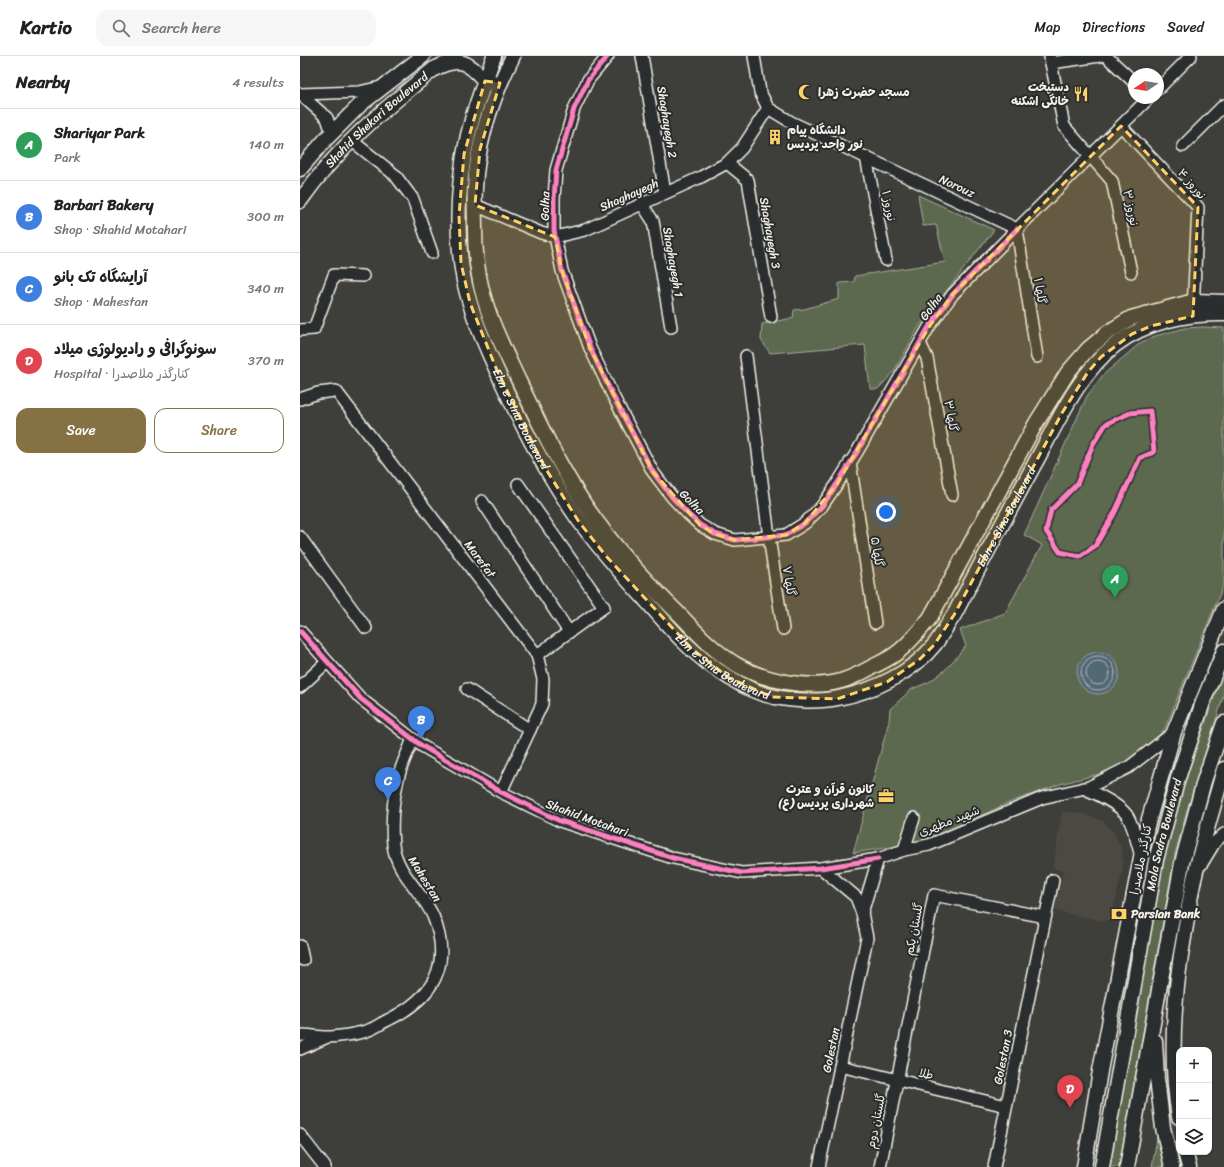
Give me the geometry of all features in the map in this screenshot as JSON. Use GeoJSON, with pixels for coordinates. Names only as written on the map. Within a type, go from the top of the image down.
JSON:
{"type":"FeatureCollection","features":[{"type":"Feature","properties":{"kind":"main road","name":"Shahid Shekari Boulevard"},"geometry":{"type":"LineString","coordinates":[[300,169],[332,133],[361,104],[422,56]]}},
{"type":"Feature","properties":{"kind":"main road","name":"Ebn e Sina Boulevard"},"geometry":{"type":"LineString","coordinates":[[494,56],[473,117],[464,154],[460,182],[459,216],[461,263],[470,303],[477,325],[504,386],[544,466],[579,522],[606,556],[661,619],[708,664],[729,678],[772,697],[796,700],[837,699],[887,682],[920,659],[934,645],[954,615],[1062,413],[1088,372],[1101,357],[1132,334],[1151,326],[1175,318],[1224,314]]}},
{"type":"Feature","properties":{"kind":"main road","name":"Ebn e Sina Boulevard"},"geometry":{"type":"LineString","coordinates":[[513,56],[500,83],[480,149],[475,187],[478,275],[487,308],[497,335],[560,464],[598,522],[629,561],[671,607],[714,648],[739,666],[776,680],[801,684],[820,684],[840,681],[858,674],[898,652],[916,636],[930,618],[1036,423],[1068,372],[1088,349],[1107,333],[1131,318],[1194,300],[1224,302]]}},
{"type":"Feature","properties":{"kind":"main road","name":"Shahid Shekari Boulevard"},"geometry":{"type":"LineString","coordinates":[[300,201],[313,182],[373,118],[434,69],[445,63],[468,59],[485,81]]}},
{"type":"Feature","properties":{"kind":"main road"},"geometry":{"type":"LineString","coordinates":[[485,81],[500,83]]}},
{"type":"Feature","properties":{"kind":"main road","name":"کنارگذر ملاصدرا"},"geometry":{"type":"LineString","coordinates":[[1084,1167],[1100,1071],[1147,826],[1174,732],[1224,609]]}},
{"type":"Feature","properties":{"kind":"main road","name":"Mola Sadra Boulevard"},"geometry":{"type":"LineString","coordinates":[[1102,1167],[1156,860],[1178,778],[1204,699],[1224,651]]}},
{"type":"Feature","properties":{"kind":"main road","name":"Mola Sadra Boulevard"},"geometry":{"type":"LineString","coordinates":[[1127,1167],[1182,863],[1204,781],[1224,723]]}},
{"type":"Feature","properties":{"kind":"main road"},"geometry":{"type":"LineString","coordinates":[[1176,1094],[1173,1071],[1174,1021],[1178,977],[1196,874],[1224,769]]}},
{"type":"Feature","properties":{"kind":"main road"},"geometry":{"type":"LineString","coordinates":[[1172,1167],[1163,1128],[1157,1078],[1154,1013],[1188,914]]}},
{"type":"Feature","properties":{"kind":"main road"},"geometry":{"type":"LineString","coordinates":[[1187,1155],[1189,1167]]}},
{"type":"Feature","properties":{"kind":"street","name":"Golha"},"geometry":{"type":"LineString","coordinates":[[608,56],[588,80],[574,109],[556,170],[554,198],[555,237],[562,271],[590,348],[617,405],[653,472],[672,497],[687,513],[700,525],[715,534],[735,540],[769,537],[786,535],[805,524],[822,506],[850,462],[928,328],[953,294],[1017,229]]}},
{"type":"Feature","properties":{"kind":"street","name":"Shaghayegh 2"},"geometry":{"type":"LineString","coordinates":[[642,56],[665,193]]}},
{"type":"Feature","properties":{"kind":"street"},"geometry":{"type":"LineString","coordinates":[[754,56],[760,92],[768,108]]}},
{"type":"Feature","properties":{"kind":"street"},"geometry":{"type":"LineString","coordinates":[[1050,60],[1100,56]]}},
{"type":"Feature","properties":{"kind":"street"},"geometry":{"type":"LineString","coordinates":[[1106,56],[1128,76]]}},
{"type":"Feature","properties":{"kind":"street"},"geometry":{"type":"LineString","coordinates":[[1164,83],[1191,56]]}},
{"type":"Feature","properties":{"kind":"street","name":"نوروز ۳"},"geometry":{"type":"LineString","coordinates":[[1050,60],[1064,126],[1112,181],[1132,272]]}},
{"type":"Feature","properties":{"kind":"street"},"geometry":{"type":"LineString","coordinates":[[300,94],[359,92],[383,87]]}},
{"type":"Feature","properties":{"kind":"street"},"geometry":{"type":"LineString","coordinates":[[300,94],[327,118],[332,133]]}},
{"type":"Feature","properties":{"kind":"street"},"geometry":{"type":"LineString","coordinates":[[1017,229],[1143,104]]}},
{"type":"Feature","properties":{"kind":"street"},"geometry":{"type":"LineString","coordinates":[[1183,146],[1224,105]]}},
{"type":"Feature","properties":{"kind":"street","name":"Shaghayegh"},"geometry":{"type":"LineString","coordinates":[[475,205],[541,234],[555,237],[585,230],[701,177],[727,163],[742,148],[768,108]]}},
{"type":"Feature","properties":{"kind":"street","name":"Norouz"},"geometry":{"type":"LineString","coordinates":[[768,108],[791,122],[1017,229]]}},
{"type":"Feature","properties":{"kind":"street","name":"نوروز ۴"},"geometry":{"type":"LineString","coordinates":[[1121,126],[1198,207],[1193,316]]}},
{"type":"Feature","properties":{"kind":"street"},"geometry":{"type":"LineString","coordinates":[[352,140],[395,175],[413,199],[432,253]]}},
{"type":"Feature","properties":{"kind":"street","name":"نوروز ۱"},"geometry":{"type":"LineString","coordinates":[[866,157],[886,260]]}},
{"type":"Feature","properties":{"kind":"street","name":"Shaghayegh 3"},"geometry":{"type":"LineString","coordinates":[[727,163],[748,180],[771,317]]}},
{"type":"Feature","properties":{"kind":"street","name":"Shaghayegh 1"},"geometry":{"type":"LineString","coordinates":[[642,204],[653,220],[671,327]]}},
{"type":"Feature","properties":{"kind":"street","name":"گلها ۱"},"geometry":{"type":"LineString","coordinates":[[1017,229],[1037,357]]}},
{"type":"Feature","properties":{"kind":"street"},"geometry":{"type":"LineString","coordinates":[[300,330],[314,329],[334,275],[363,276]]}},
{"type":"Feature","properties":{"kind":"street","name":"گلها ۳"},"geometry":{"type":"LineString","coordinates":[[920,343],[927,358],[952,495]]}},
{"type":"Feature","properties":{"kind":"street","name":"گلها ۷"},"geometry":{"type":"LineString","coordinates":[[746,356],[769,537],[783,629]]}},
{"type":"Feature","properties":{"kind":"street","name":"Marefat"},"geometry":{"type":"LineString","coordinates":[[300,399],[318,393],[336,391],[537,655],[543,679],[542,704],[501,792]]}},
{"type":"Feature","properties":{"kind":"street","name":"گلها ۵"},"geometry":{"type":"LineString","coordinates":[[850,462],[875,623]]}},
{"type":"Feature","properties":{"kind":"street"},"geometry":{"type":"LineString","coordinates":[[518,484],[604,606],[537,655]]}},
{"type":"Feature","properties":{"kind":"street"},"geometry":{"type":"LineString","coordinates":[[482,501],[568,632]]}},
{"type":"Feature","properties":{"kind":"street"},"geometry":{"type":"LineString","coordinates":[[300,538],[366,628]]}},
{"type":"Feature","properties":{"kind":"street","name":"Shahid Motahari"},"geometry":{"type":"LineString","coordinates":[[300,631],[361,699],[422,746],[501,792],[560,821],[673,858],[742,873],[822,868],[878,859]]}},
{"type":"Feature","properties":{"kind":"street"},"geometry":{"type":"LineString","coordinates":[[300,687],[327,662]]}},
{"type":"Feature","properties":{"kind":"street"},"geometry":{"type":"LineString","coordinates":[[467,689],[530,730]]}},
{"type":"Feature","properties":{"kind":"street","name":"شهید مطهری"},"geometry":{"type":"LineString","coordinates":[[878,859],[904,850],[929,845],[1042,798],[1089,787],[1129,767],[1174,732]]}},
{"type":"Feature","properties":{"kind":"street","name":"Mahestan"},"geometry":{"type":"LineString","coordinates":[[327,1037],[367,1031],[399,1015],[424,995],[432,985],[437,974],[440,960],[440,946],[433,917],[425,902],[399,864],[394,847],[392,828],[398,778],[413,739]]}},
{"type":"Feature","properties":{"kind":"street"},"geometry":{"type":"LineString","coordinates":[[1083,788],[1110,800],[1127,815],[1141,856]]}},
{"type":"Feature","properties":{"kind":"street"},"geometry":{"type":"LineString","coordinates":[[904,850],[914,818]]}},
{"type":"Feature","properties":{"kind":"street"},"geometry":{"type":"LineString","coordinates":[[1196,874],[1215,842],[1224,834]]}},
{"type":"Feature","properties":{"kind":"street"},"geometry":{"type":"LineString","coordinates":[[862,913],[878,859]]}},
{"type":"Feature","properties":{"kind":"street"},"geometry":{"type":"LineString","coordinates":[[822,868],[856,897],[862,913]]}},
{"type":"Feature","properties":{"kind":"street","name":"Golestan 3"},"geometry":{"type":"LineString","coordinates":[[994,1167],[1053,880]]}},
{"type":"Feature","properties":{"kind":"street","name":"گلستان یکم"},"geometry":{"type":"LineString","coordinates":[[898,1080],[934,895],[1045,917]]}},
{"type":"Feature","properties":{"kind":"street","name":"Golestan"},"geometry":{"type":"LineString","coordinates":[[819,1167],[867,938],[862,913]]}},
{"type":"Feature","properties":{"kind":"street"},"geometry":{"type":"LineString","coordinates":[[300,946],[303,960]]}},
{"type":"Feature","properties":{"kind":"street"},"geometry":{"type":"LineString","coordinates":[[300,1035],[327,1037]]}},
{"type":"Feature","properties":{"kind":"street"},"geometry":{"type":"LineString","coordinates":[[300,1049],[327,1037]]}},
{"type":"Feature","properties":{"kind":"street","name":"طلا"},"geometry":{"type":"LineString","coordinates":[[840,1066],[1006,1106]]}},
{"type":"Feature","properties":{"kind":"street","name":"گلستان دوم"},"geometry":{"type":"LineString","coordinates":[[880,1167],[898,1080]]}},
{"type":"Feature","properties":{"kind":"street"},"geometry":{"type":"LineString","coordinates":[[300,1135],[325,1167]]}},
{"type":"Feature","properties":{"kind":"street"},"geometry":{"type":"LineString","coordinates":[[300,1148],[322,1167]]}},
{"type":"Feature","properties":{"kind":"highlighted area"},"geometry":{"type":"Polygon","coordinates":[[[485,81],[500,83],[480,149],[475,205],[555,237],[562,271],[590,348],[653,472],[700,525],[715,534],[735,540],[786,535],[805,523],[837,484],[929,327],[953,294],[1121,126],[1198,207],[1193,316],[1151,326],[1132,334],[1101,357],[1088,372],[1062,413],[954,615],[934,645],[920,659],[887,682],[837,699],[772,697],[729,678],[691,648],[606,556],[579,522],[544,466],[496,368],[470,303],[461,263],[459,216],[464,154],[485,81]]]}},
{"type":"Feature","properties":{"kind":"shaded area"},"geometry":{"type":"Polygon","coordinates":[[[1062,811],[1084,814],[1103,821],[1114,833],[1122,850],[1123,868],[1111,919],[1103,921],[1055,911],[1063,871],[1053,868],[1062,811]]]}},
{"type":"Feature","properties":{"kind":"green space"},"geometry":{"type":"Polygon","coordinates":[[[918,195],[994,230],[920,325],[893,373],[878,389],[870,389],[865,345],[770,353],[761,340],[762,324],[793,318],[794,310],[804,309],[839,299],[839,283],[854,282],[855,276],[945,262],[936,225],[923,226],[918,195]]]}},
{"type":"Feature","properties":{"kind":"green space"},"geometry":{"type":"Polygon","coordinates":[[[1185,328],[1224,328],[1224,584],[1165,728],[1156,739],[1119,769],[1060,784],[1011,802],[930,838],[891,847],[853,853],[889,721],[890,709],[912,689],[929,682],[945,670],[966,646],[960,630],[1005,613],[1042,545],[1024,535],[1087,396],[1103,375],[1140,343],[1155,336],[1185,328]]]}},
{"type":"Feature","properties":{"kind":"green space"},"geometry":{"type":"Polygon","coordinates":[[[1224,668],[1224,695],[1187,810],[1175,854],[1119,1167],[1110,1167],[1154,904],[1170,830],[1224,668]]]}},
{"type":"Feature","properties":{"kind":"green space"},"geometry":{"type":"Polygon","coordinates":[[[1158,1132],[1165,1167],[1152,1167],[1158,1132]]]}},
{"type":"Feature","properties":{"kind":"water"},"geometry":{"type":"Polygon","coordinates":[[[1094,652],[1102,652],[1110,655],[1116,661],[1119,673],[1116,685],[1110,691],[1102,694],[1094,694],[1086,691],[1080,685],[1077,677],[1077,669],[1080,661],[1086,655],[1094,652]]]}},
{"type":"Feature","properties":{"kind":"cycle path"},"geometry":{"type":"LineString","coordinates":[[608,56],[588,80],[574,109],[556,170],[554,231],[562,271],[590,348],[614,398],[653,472],[672,497],[687,513],[700,525],[715,534],[735,540],[786,535],[805,523],[822,506],[857,452],[929,327],[953,294],[1017,229]]}},
{"type":"Feature","properties":{"kind":"cycle path"},"geometry":{"type":"LineString","coordinates":[[1150,411],[1154,452],[1140,458],[1114,514],[1095,546],[1080,556],[1060,552],[1046,531],[1051,510],[1077,484],[1093,444],[1106,424],[1130,413],[1150,411]]}},
{"type":"Feature","properties":{"kind":"cycle path"},"geometry":{"type":"LineString","coordinates":[[300,631],[361,699],[422,746],[501,792],[560,821],[673,858],[742,873],[821,868],[878,859]]}},
{"type":"Feature","properties":{"kind":"place","name":"مسجد حضرت زهرا"},"geometry":{"type":"Point","coordinates":[806,92]}},
{"type":"Feature","properties":{"kind":"place","name":"دستپخت خانگی اشکنه"},"geometry":{"type":"Point","coordinates":[1081,94]}},
{"type":"Feature","properties":{"kind":"place","name":"دانشگاه پیام نور واحد پردیس"},"geometry":{"type":"Point","coordinates":[775,137]}},
{"type":"Feature","properties":{"kind":"place","name":"Shariyar Park"},"geometry":{"type":"Point","coordinates":[1115,598]}},
{"type":"Feature","properties":{"kind":"place","name":"Barbari Bakery"},"geometry":{"type":"Point","coordinates":[421,739]}},
{"type":"Feature","properties":{"kind":"place","name":"کانون قرآن و عترت (ع) شهرداری پردیس"},"geometry":{"type":"Point","coordinates":[886,796]}},
{"type":"Feature","properties":{"kind":"place","name":"آرایشگاه تک بانو"},"geometry":{"type":"Point","coordinates":[388,800]}},
{"type":"Feature","properties":{"kind":"place","name":"Parsian Bank"},"geometry":{"type":"Point","coordinates":[1119,914]}},
{"type":"Feature","properties":{"kind":"place","name":"سونوگرافی و رادیولوژی میلاد"},"geometry":{"type":"Point","coordinates":[1070,1108]}}]}
